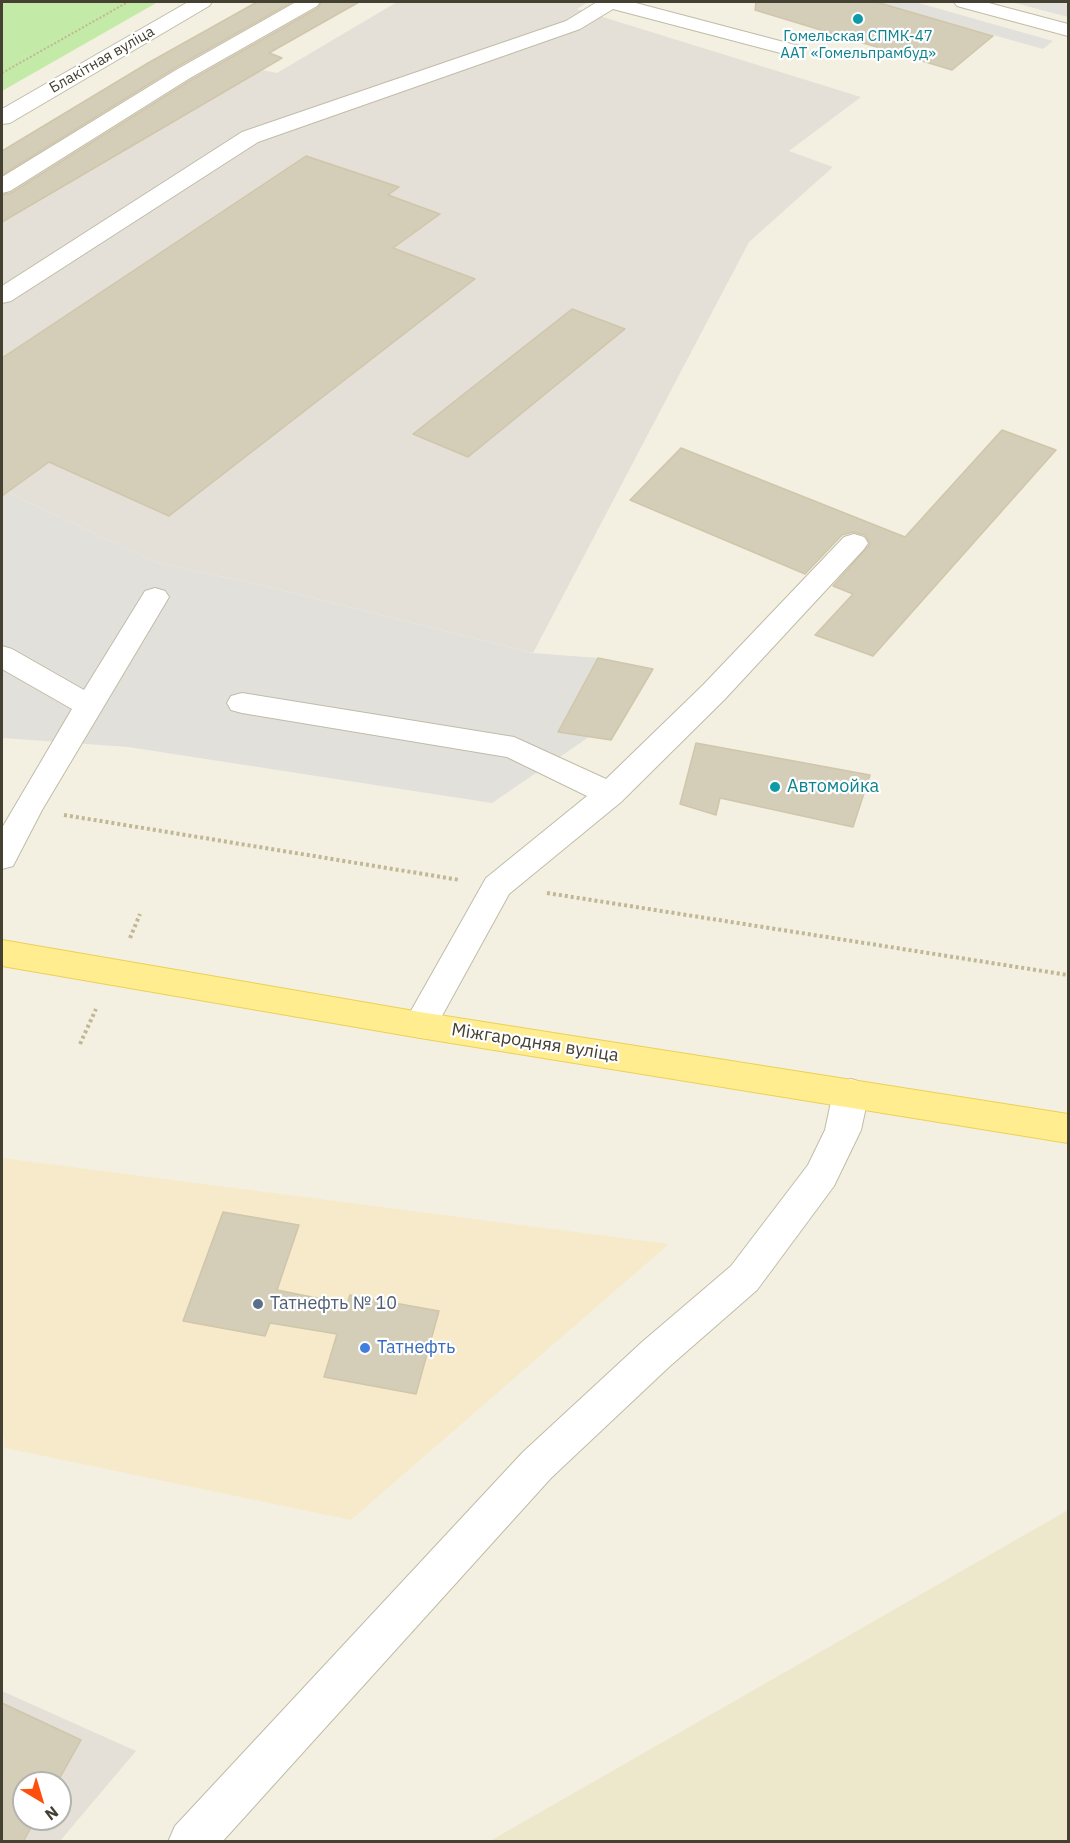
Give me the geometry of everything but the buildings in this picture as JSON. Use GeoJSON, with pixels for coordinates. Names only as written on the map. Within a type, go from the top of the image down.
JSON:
{"type":"FeatureCollection","features":[{"type":"Feature","properties":{"kind":"main road","name":"Міжгародняя вуліца"},"geometry":{"type":"LineString","coordinates":[[2,953],[420,1025],[1068,1129]]}},
{"type":"Feature","properties":{"kind":"street","name":"Блакітная вуліца"},"geometry":{"type":"LineString","coordinates":[[2,118],[202,2]]}},
{"type":"Feature","properties":{"kind":"street"},"geometry":{"type":"LineString","coordinates":[[2,186],[183,74],[310,2]]}},
{"type":"Feature","properties":{"kind":"street"},"geometry":{"type":"LineString","coordinates":[[2,296],[250,137],[573,25],[610,2],[792,50]]}},
{"type":"Feature","properties":{"kind":"street"},"geometry":{"type":"LineString","coordinates":[[964,2],[1068,30]]}},
{"type":"Feature","properties":{"kind":"street"},"geometry":{"type":"LineString","coordinates":[[420,1025],[497,886],[610,794],[714,692],[854,543]]}},
{"type":"Feature","properties":{"kind":"street"},"geometry":{"type":"LineString","coordinates":[[2,858],[27,808],[155,597]]}},
{"type":"Feature","properties":{"kind":"street"},"geometry":{"type":"LineString","coordinates":[[2,656],[89,706]]}},
{"type":"Feature","properties":{"kind":"street"},"geometry":{"type":"LineString","coordinates":[[242,703],[514,747],[610,794]]}},
{"type":"Feature","properties":{"kind":"street"},"geometry":{"type":"LineString","coordinates":[[191,1842],[537,1465],[656,1353],[744,1278],[821,1175],[843,1130],[851,1093]]}},
{"type":"Feature","properties":{"kind":"path"},"geometry":{"type":"LineString","coordinates":[[2,73],[128,2]]}},
{"type":"Feature","properties":{"kind":"path"},"geometry":{"type":"LineString","coordinates":[[130,938],[140,914]]}},
{"type":"Feature","properties":{"kind":"path"},"geometry":{"type":"LineString","coordinates":[[80,1044],[96,1009]]}},
{"type":"Feature","properties":{"kind":"shaded area"},"geometry":{"type":"Polygon","coordinates":[[[257,2],[359,2],[270,52],[282,57],[262,70],[277,73],[397,2],[588,2],[577,9],[861,97],[789,151],[833,167],[749,242],[533,653],[253,583],[157,563],[7,492],[2,496],[2,151],[148,63],[257,2]]]}},
{"type":"Feature","properties":{"kind":"shaded area"},"geometry":{"type":"Polygon","coordinates":[[[876,2],[915,2],[1053,41],[1043,49],[876,2]]]}},
{"type":"Feature","properties":{"kind":"shaded area"},"geometry":{"type":"Polygon","coordinates":[[[1010,2],[1068,2],[1068,17],[1015,3],[1010,2]]]}},
{"type":"Feature","properties":{"kind":"shaded area"},"geometry":{"type":"Polygon","coordinates":[[[7,492],[157,563],[253,583],[533,653],[598,658],[558,731],[589,737],[492,803],[128,747],[2,738],[2,496],[7,492]]]}},
{"type":"Feature","properties":{"kind":"shaded area"},"geometry":{"type":"Polygon","coordinates":[[[2,1158],[669,1244],[351,1520],[5,1448],[2,1426],[2,1158]]]}},
{"type":"Feature","properties":{"kind":"shaded area"},"geometry":{"type":"Polygon","coordinates":[[[1068,1510],[1068,1841],[490,1841],[1068,1510]]]}},
{"type":"Feature","properties":{"kind":"shaded area"},"geometry":{"type":"Polygon","coordinates":[[[2,1691],[136,1751],[72,1827],[72,1771],[12,1771],[12,1831],[68,1831],[60,1841],[2,1842],[2,1691]]]}},
{"type":"Feature","properties":{"kind":"green space"},"geometry":{"type":"Polygon","coordinates":[[[2,2],[158,2],[2,91],[2,2]]]}},
{"type":"Feature","properties":{"kind":"place","name":"Гомельская СПМК-47 ААТ «Гомельпрамбуд»"},"geometry":{"type":"Point","coordinates":[858,19]}},
{"type":"Feature","properties":{"kind":"place","name":"Автомойка"},"geometry":{"type":"Point","coordinates":[775,787]}},
{"type":"Feature","properties":{"kind":"place","name":"Татнефть № 10"},"geometry":{"type":"Point","coordinates":[258,1304]}},
{"type":"Feature","properties":{"kind":"place","name":"Татнефть"},"geometry":{"type":"Point","coordinates":[365,1348]}}]}
